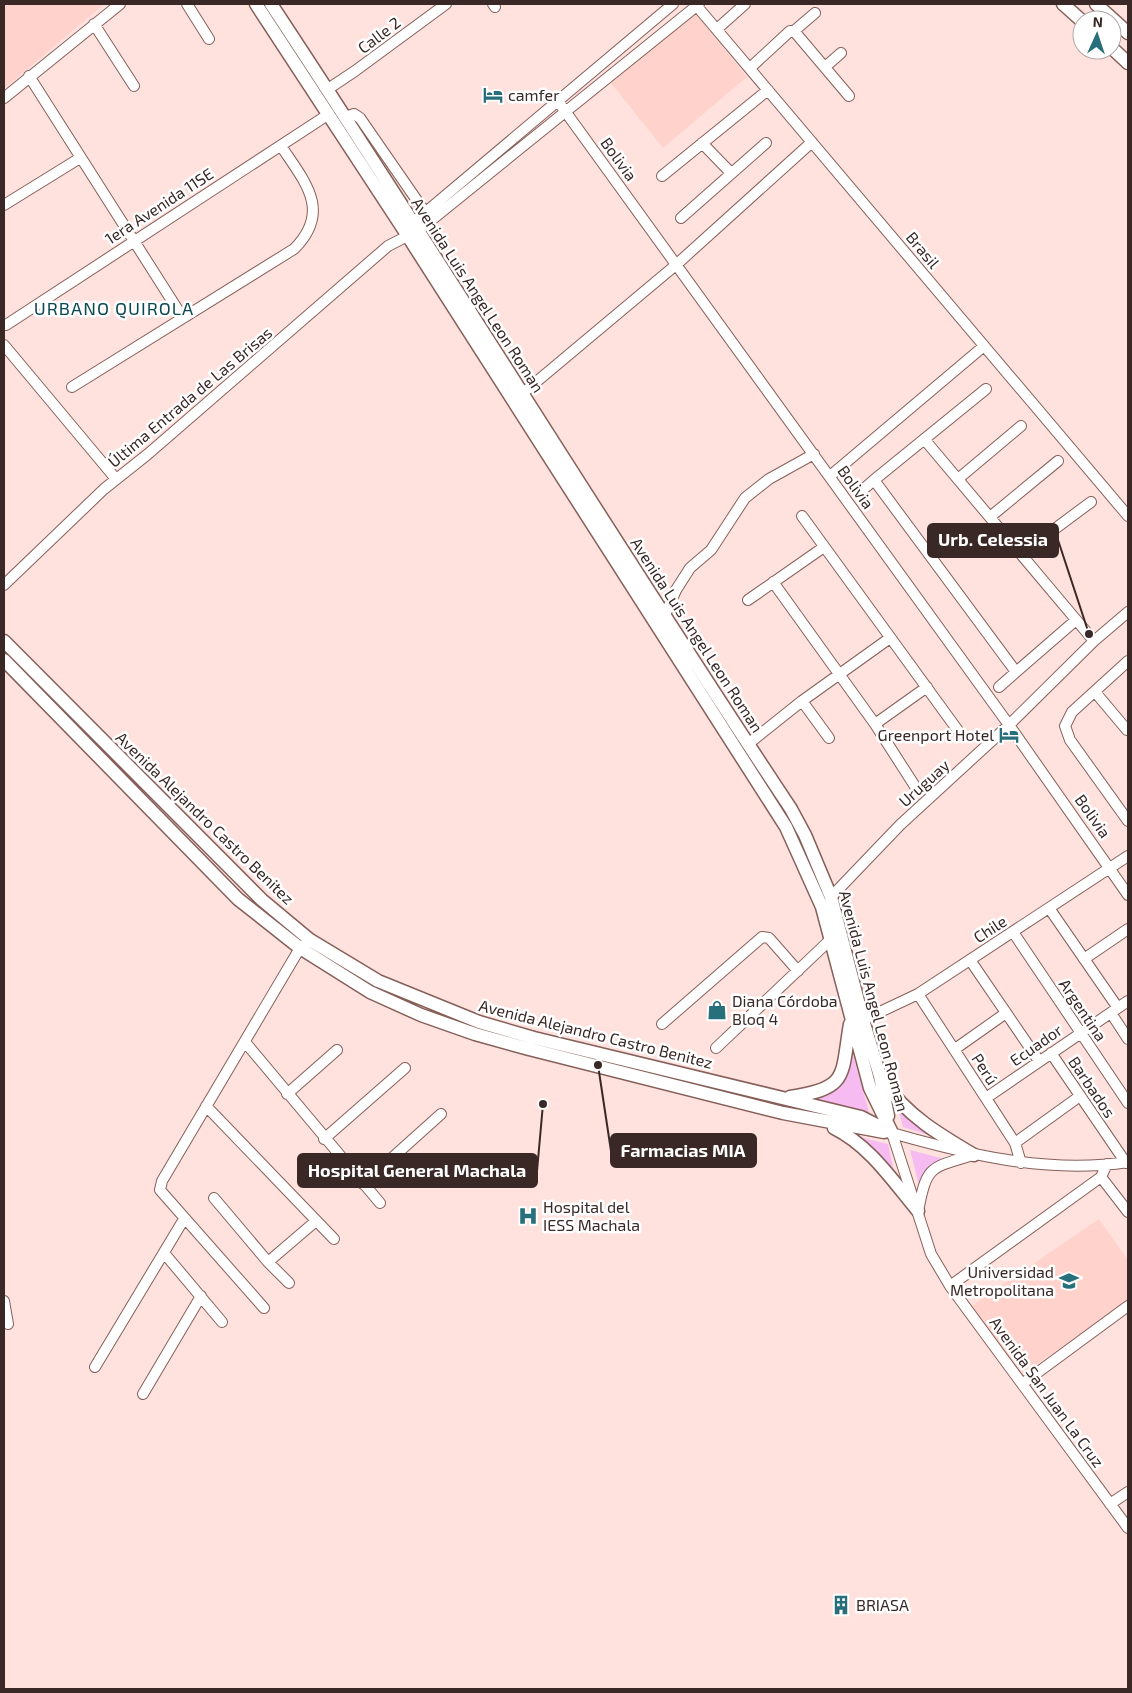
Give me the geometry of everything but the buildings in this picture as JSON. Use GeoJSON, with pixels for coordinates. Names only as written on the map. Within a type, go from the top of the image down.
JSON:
{"type":"FeatureCollection","features":[{"type":"Feature","properties":{"kind":"main road","name":"Avenida Luis Angel Leon Roman"},"geometry":{"type":"LineString","coordinates":[[256,4],[409,232],[522,393],[655,600],[667,640],[786,827],[822,906],[830,940],[857,1021],[880,1076],[892,1133]]}},
{"type":"Feature","properties":{"kind":"main road","name":"Avenida Luis Angel Leon Roman"},"geometry":{"type":"LineString","coordinates":[[271,4],[328,89],[409,232],[618,563],[697,663],[796,818],[831,897],[870,1088],[892,1133]]}},
{"type":"Feature","properties":{"kind":"main road"},"geometry":{"type":"LineString","coordinates":[[1096,4],[1128,33]]}},
{"type":"Feature","properties":{"kind":"main road"},"geometry":{"type":"LineString","coordinates":[[618,563],[631,575],[650,604],[655,604],[655,600]]}},
{"type":"Feature","properties":{"kind":"main road"},"geometry":{"type":"LineString","coordinates":[[667,640],[666,636],[671,634],[685,656],[697,663]]}},
{"type":"Feature","properties":{"kind":"main road","name":"Avenida Alejandro Castro Benitez"},"geometry":{"type":"LineString","coordinates":[[4,641],[262,900],[310,940],[378,981],[479,1022],[572,1048],[861,1117],[892,1133]]}},
{"type":"Feature","properties":{"kind":"main road","name":"Avenida Alejandro Castro Benitez"},"geometry":{"type":"LineString","coordinates":[[4,660],[183,840],[238,899],[300,948],[370,992],[421,1015],[476,1034],[822,1122],[892,1133]]}},
{"type":"Feature","properties":{"kind":"main road"},"geometry":{"type":"LineString","coordinates":[[784,1098],[819,1093],[831,1087],[840,1075],[857,1021]]}},
{"type":"Feature","properties":{"kind":"main road"},"geometry":{"type":"LineString","coordinates":[[880,1076],[896,1099],[911,1113],[941,1135],[974,1155]]}},
{"type":"Feature","properties":{"kind":"main road"},"geometry":{"type":"LineString","coordinates":[[822,1122],[853,1139],[868,1152],[918,1211]]}},
{"type":"Feature","properties":{"kind":"street"},"geometry":{"type":"LineString","coordinates":[[4,98],[120,4]]}},
{"type":"Feature","properties":{"kind":"street"},"geometry":{"type":"LineString","coordinates":[[187,4],[209,38]]}},
{"type":"Feature","properties":{"kind":"street","name":"Calle 2"},"geometry":{"type":"LineString","coordinates":[[328,89],[356,71],[446,4]]}},
{"type":"Feature","properties":{"kind":"street","name":"Última Entrada de Las Brisas"},"geometry":{"type":"LineString","coordinates":[[409,232],[424,212],[673,4]]}},
{"type":"Feature","properties":{"kind":"street","name":"Última Entrada de Las Brisas"},"geometry":{"type":"LineString","coordinates":[[4,585],[116,479],[409,232],[566,111],[697,4]]}},
{"type":"Feature","properties":{"kind":"street","name":"Brasil"},"geometry":{"type":"LineString","coordinates":[[697,4],[1128,516]]}},
{"type":"Feature","properties":{"kind":"street"},"geometry":{"type":"LineString","coordinates":[[717,29],[745,4]]}},
{"type":"Feature","properties":{"kind":"street"},"geometry":{"type":"LineString","coordinates":[[750,68],[790,31],[794,31],[815,13]]}},
{"type":"Feature","properties":{"kind":"street"},"geometry":{"type":"LineString","coordinates":[[94,24],[134,86]]}},
{"type":"Feature","properties":{"kind":"street"},"geometry":{"type":"LineString","coordinates":[[794,31],[849,96]]}},
{"type":"Feature","properties":{"kind":"street"},"geometry":{"type":"LineString","coordinates":[[825,67],[841,53]]}},
{"type":"Feature","properties":{"kind":"street"},"geometry":{"type":"LineString","coordinates":[[29,76],[183,318]]}},
{"type":"Feature","properties":{"kind":"street"},"geometry":{"type":"LineString","coordinates":[[662,176],[768,90]]}},
{"type":"Feature","properties":{"kind":"street","name":"Bolivia"},"geometry":{"type":"LineString","coordinates":[[557,100],[1010,725],[1128,895]]}},
{"type":"Feature","properties":{"kind":"street","name":"1era Avenida 11SE"},"geometry":{"type":"LineString","coordinates":[[6,325],[133,240],[329,114]]}},
{"type":"Feature","properties":{"kind":"street"},"geometry":{"type":"LineString","coordinates":[[345,117],[354,114],[360,118],[424,212]]}},
{"type":"Feature","properties":{"kind":"street"},"geometry":{"type":"LineString","coordinates":[[522,393],[677,264],[812,142]]}},
{"type":"Feature","properties":{"kind":"street"},"geometry":{"type":"LineString","coordinates":[[702,143],[732,173]]}},
{"type":"Feature","properties":{"kind":"street"},"geometry":{"type":"LineString","coordinates":[[681,218],[766,143]]}},
{"type":"Feature","properties":{"kind":"street"},"geometry":{"type":"LineString","coordinates":[[72,387],[294,249],[305,238],[312,223],[313,205],[310,190],[281,146]]}},
{"type":"Feature","properties":{"kind":"street"},"geometry":{"type":"LineString","coordinates":[[4,206],[80,158]]}},
{"type":"Feature","properties":{"kind":"street"},"geometry":{"type":"LineString","coordinates":[[4,346],[116,479]]}},
{"type":"Feature","properties":{"kind":"street"},"geometry":{"type":"LineString","coordinates":[[830,476],[984,346]]}},
{"type":"Feature","properties":{"kind":"street"},"geometry":{"type":"LineString","coordinates":[[859,493],[986,389]]}},
{"type":"Feature","properties":{"kind":"street"},"geometry":{"type":"LineString","coordinates":[[958,479],[1021,426]]}},
{"type":"Feature","properties":{"kind":"street"},"geometry":{"type":"LineString","coordinates":[[924,439],[1094,641]]}},
{"type":"Feature","properties":{"kind":"street"},"geometry":{"type":"LineString","coordinates":[[660,618],[690,568],[711,550],[745,498],[769,479],[814,454]]}},
{"type":"Feature","properties":{"kind":"street"},"geometry":{"type":"LineString","coordinates":[[990,517],[1058,462]]}},
{"type":"Feature","properties":{"kind":"street"},"geometry":{"type":"LineString","coordinates":[[874,480],[1016,672]]}},
{"type":"Feature","properties":{"kind":"street"},"geometry":{"type":"LineString","coordinates":[[1021,554],[1091,502]]}},
{"type":"Feature","properties":{"kind":"street"},"geometry":{"type":"LineString","coordinates":[[802,516],[959,732]]}},
{"type":"Feature","properties":{"kind":"street"},"geometry":{"type":"LineString","coordinates":[[748,600],[824,547]]}},
{"type":"Feature","properties":{"kind":"street"},"geometry":{"type":"LineString","coordinates":[[773,582],[875,724],[918,791]]}},
{"type":"Feature","properties":{"kind":"street","name":"Uruguay"},"geometry":{"type":"LineString","coordinates":[[831,897],[900,825],[1010,725],[1094,641],[1128,612]]}},
{"type":"Feature","properties":{"kind":"street"},"geometry":{"type":"LineString","coordinates":[[999,687],[1076,620]]}},
{"type":"Feature","properties":{"kind":"street"},"geometry":{"type":"LineString","coordinates":[[748,744],[802,701],[890,638]]}},
{"type":"Feature","properties":{"kind":"street"},"geometry":{"type":"LineString","coordinates":[[1128,661],[1068,718],[1067,734],[1128,821]]}},
{"type":"Feature","properties":{"kind":"street"},"geometry":{"type":"LineString","coordinates":[[875,724],[927,687]]}},
{"type":"Feature","properties":{"kind":"street"},"geometry":{"type":"LineString","coordinates":[[1095,692],[1126,730]]}},
{"type":"Feature","properties":{"kind":"street"},"geometry":{"type":"LineString","coordinates":[[802,701],[829,738]]}},
{"type":"Feature","properties":{"kind":"street","name":"Chile"},"geometry":{"type":"LineString","coordinates":[[857,1021],[918,994],[1128,856]]}},
{"type":"Feature","properties":{"kind":"street"},"geometry":{"type":"LineString","coordinates":[[1049,908],[1084,959],[1115,1010],[1128,1039]]}},
{"type":"Feature","properties":{"kind":"street"},"geometry":{"type":"LineString","coordinates":[[1084,959],[1128,929]]}},
{"type":"Feature","properties":{"kind":"street","name":"Argentina"},"geometry":{"type":"LineString","coordinates":[[1013,932],[1080,1033],[1125,1091],[1128,1103]]}},
{"type":"Feature","properties":{"kind":"street"},"geometry":{"type":"LineString","coordinates":[[662,1024],[762,937],[769,938],[798,971]]}},
{"type":"Feature","properties":{"kind":"street"},"geometry":{"type":"LineString","coordinates":[[264,1308],[160,1190],[162,1181],[300,948],[310,940]]}},
{"type":"Feature","properties":{"kind":"street"},"geometry":{"type":"LineString","coordinates":[[716,1048],[830,940]]}},
{"type":"Feature","properties":{"kind":"street"},"geometry":{"type":"LineString","coordinates":[[970,960],[1039,1061]]}},
{"type":"Feature","properties":{"kind":"street","name":"Perú"},"geometry":{"type":"LineString","coordinates":[[918,994],[1014,1143],[1021,1163]]}},
{"type":"Feature","properties":{"kind":"street","name":"Ecuador"},"geometry":{"type":"LineString","coordinates":[[986,1098],[1128,1001]]}},
{"type":"Feature","properties":{"kind":"street"},"geometry":{"type":"LineString","coordinates":[[955,1050],[1006,1012]]}},
{"type":"Feature","properties":{"kind":"street"},"geometry":{"type":"LineString","coordinates":[[245,1042],[286,1094],[362,1184],[380,1202]]}},
{"type":"Feature","properties":{"kind":"street"},"geometry":{"type":"LineString","coordinates":[[286,1094],[337,1050]]}},
{"type":"Feature","properties":{"kind":"street","name":"Barbados"},"geometry":{"type":"LineString","coordinates":[[1051,1053],[1127,1163]]}},
{"type":"Feature","properties":{"kind":"street"},"geometry":{"type":"LineString","coordinates":[[324,1139],[405,1068]]}},
{"type":"Feature","properties":{"kind":"street"},"geometry":{"type":"LineString","coordinates":[[1014,1143],[1080,1096]]}},
{"type":"Feature","properties":{"kind":"street"},"geometry":{"type":"LineString","coordinates":[[206,1106],[334,1239]]}},
{"type":"Feature","properties":{"kind":"street"},"geometry":{"type":"LineString","coordinates":[[362,1184],[442,1114]]}},
{"type":"Feature","properties":{"kind":"street","name":"Avenida Alejandro Castro Benitez"},"geometry":{"type":"LineString","coordinates":[[892,1133],[974,1155],[1021,1163],[1074,1167],[1127,1163]]}},
{"type":"Feature","properties":{"kind":"street","name":"Avenida San Juan La Cruz"},"geometry":{"type":"LineString","coordinates":[[892,1133],[931,1254],[950,1286],[1128,1528]]}},
{"type":"Feature","properties":{"kind":"street"},"geometry":{"type":"LineString","coordinates":[[918,1211],[922,1188],[933,1168],[974,1155]]}},
{"type":"Feature","properties":{"kind":"street"},"geometry":{"type":"LineString","coordinates":[[950,1286],[1101,1177],[1107,1164]]}},
{"type":"Feature","properties":{"kind":"street"},"geometry":{"type":"LineString","coordinates":[[1101,1177],[1128,1212]]}},
{"type":"Feature","properties":{"kind":"street"},"geometry":{"type":"LineString","coordinates":[[214,1198],[268,1262],[289,1283]]}},
{"type":"Feature","properties":{"kind":"street"},"geometry":{"type":"LineString","coordinates":[[95,1367],[184,1219]]}},
{"type":"Feature","properties":{"kind":"street"},"geometry":{"type":"LineString","coordinates":[[268,1262],[316,1221]]}},
{"type":"Feature","properties":{"kind":"street"},"geometry":{"type":"LineString","coordinates":[[164,1253],[222,1322]]}},
{"type":"Feature","properties":{"kind":"street"},"geometry":{"type":"LineString","coordinates":[[143,1394],[201,1296]]}},
{"type":"Feature","properties":{"kind":"street"},"geometry":{"type":"LineString","coordinates":[[4,1301],[8,1324]]}},
{"type":"Feature","properties":{"kind":"street"},"geometry":{"type":"LineString","coordinates":[[1022,1384],[1128,1306]]}},
{"type":"Feature","properties":{"kind":"street"},"geometry":{"type":"LineString","coordinates":[[1110,1504],[1128,1492]]}},
{"type":"Feature","properties":{"kind":"shaded area"},"geometry":{"type":"Polygon","coordinates":[[[4,4],[104,4],[4,89],[4,4]]]}},
{"type":"Feature","properties":{"kind":"shaded area"},"geometry":{"type":"Polygon","coordinates":[[[695,13],[747,77],[663,148],[610,82],[695,13]]]}},
{"type":"Feature","properties":{"kind":"shaded area"},"geometry":{"type":"Polygon","coordinates":[[[851,1048],[870,1115],[806,1100],[821,1095],[851,1048]]]}},
{"type":"Feature","properties":{"kind":"shaded area"},"geometry":{"type":"Polygon","coordinates":[[[898,1108],[935,1137],[903,1127],[898,1108]]]}},
{"type":"Feature","properties":{"kind":"shaded area"},"geometry":{"type":"Polygon","coordinates":[[[851,1135],[888,1144],[896,1180],[851,1135]]]}},
{"type":"Feature","properties":{"kind":"shaded area"},"geometry":{"type":"Polygon","coordinates":[[[910,1150],[948,1160],[937,1163],[929,1168],[923,1174],[919,1185],[910,1150]]]}},
{"type":"Feature","properties":{"kind":"shaded area","name":"Universidad Metropolitana"},"geometry":{"type":"Polygon","coordinates":[[[1099,1219],[1128,1260],[1128,1301],[1020,1376],[970,1307],[1099,1219]]]}},
{"type":"Feature","properties":{"kind":"place","name":"camfer"},"geometry":{"type":"Point","coordinates":[493,95]}},
{"type":"Feature","properties":{"kind":"place","name":"Urb. Celessia"},"geometry":{"type":"Point","coordinates":[1089,634]}},
{"type":"Feature","properties":{"kind":"place","name":"Greenport Hotel"},"geometry":{"type":"Point","coordinates":[1009,735]}},
{"type":"Feature","properties":{"kind":"place","name":"Diana Córdoba Bloq 4"},"geometry":{"type":"Point","coordinates":[717,1010]}},
{"type":"Feature","properties":{"kind":"place","name":"Farmacias MIA"},"geometry":{"type":"Point","coordinates":[598,1065]}},
{"type":"Feature","properties":{"kind":"place","name":"Hospital General Machala"},"geometry":{"type":"Point","coordinates":[543,1104]}},
{"type":"Feature","properties":{"kind":"place","name":"Hospital del IESS Machala"},"geometry":{"type":"Point","coordinates":[528,1216]}},
{"type":"Feature","properties":{"kind":"place","name":"Universidad Metropolitana"},"geometry":{"type":"Point","coordinates":[1069,1281]}},
{"type":"Feature","properties":{"kind":"place","name":"BRIASA"},"geometry":{"type":"Point","coordinates":[841,1605]}},
{"type":"Feature","properties":{"kind":"district","name":"URBANO QUIROLA"},"geometry":{"type":"Point","coordinates":[114,309]}}]}
